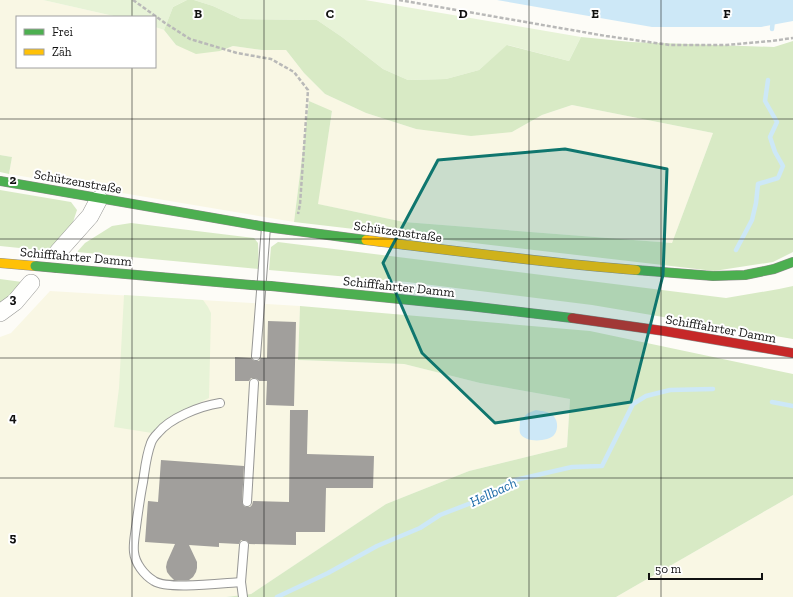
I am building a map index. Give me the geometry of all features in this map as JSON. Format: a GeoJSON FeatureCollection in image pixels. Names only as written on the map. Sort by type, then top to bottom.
{"type":"FeatureCollection","features":[{"type":"Feature","properties":{"kind":"street","name":"Schützenstraße"},"geometry":{"type":"LineString","coordinates":[[0,181],[266,226],[461,252],[587,266],[706,275],[745,275],[774,269],[793,262]]}},
{"type":"Feature","properties":{"kind":"street"},"geometry":{"type":"LineString","coordinates":[[58,260],[90,216],[100,198]]}},
{"type":"Feature","properties":{"kind":"street","name":"Schifffahrter Damm"},"geometry":{"type":"LineString","coordinates":[[0,263],[35,266],[58,260],[251,285],[446,303],[578,319],[690,335],[793,353]]}},
{"type":"Feature","properties":{"kind":"street"},"geometry":{"type":"LineString","coordinates":[[0,314],[15,302],[32,283]]}},
{"type":"Feature","properties":{"kind":"lane"},"geometry":{"type":"LineString","coordinates":[[256,356],[266,226]]}},
{"type":"Feature","properties":{"kind":"lane"},"geometry":{"type":"LineString","coordinates":[[247,502],[254,383]]}},
{"type":"Feature","properties":{"kind":"lane"},"geometry":{"type":"LineString","coordinates":[[220,403],[206,406],[178,418],[159,432],[152,442],[145,466],[134,552],[136,561],[142,571],[158,584],[175,586],[241,582]]}},
{"type":"Feature","properties":{"kind":"lane"},"geometry":{"type":"LineString","coordinates":[[243,597],[241,582],[244,546]]}},
{"type":"Feature","properties":{"kind":"path"},"geometry":{"type":"LineString","coordinates":[[132,0],[154,16]]}},
{"type":"Feature","properties":{"kind":"path"},"geometry":{"type":"LineString","coordinates":[[399,0],[606,36],[670,45],[726,45],[793,38]]}},
{"type":"Feature","properties":{"kind":"path"},"geometry":{"type":"LineString","coordinates":[[156,17],[190,39],[237,53],[271,59],[294,72],[308,90],[300,204],[294,230]]}},
{"type":"Feature","properties":{"kind":"highlighted area"},"geometry":{"type":"Polygon","coordinates":[[[565,149],[667,169],[663,275],[631,402],[495,423],[422,353],[383,263],[438,160],[565,149]]]}},
{"type":"Feature","properties":{"kind":"shaded area"},"geometry":{"type":"Polygon","coordinates":[[[0,0],[43,0],[114,16],[16,16],[16,68],[156,68],[156,27],[164,30],[176,45],[220,51],[233,46],[262,50],[286,50],[304,73],[325,94],[366,113],[416,129],[512,132],[542,115],[572,105],[713,133],[672,243],[404,222],[317,204],[332,112],[309,101],[294,222],[9,174],[12,157],[0,155],[0,0]]]}},
{"type":"Feature","properties":{"kind":"shaded area"},"geometry":{"type":"Polygon","coordinates":[[[50,291],[300,306],[298,360],[404,364],[480,383],[570,399],[567,447],[469,471],[386,504],[251,594],[226,597],[0,597],[0,337],[11,333],[50,291]]]}},
{"type":"Feature","properties":{"kind":"shaded area"},"geometry":{"type":"Polygon","coordinates":[[[793,495],[793,597],[616,597],[793,495]]]}},
{"type":"Feature","properties":{"kind":"green space"},"geometry":{"type":"Polygon","coordinates":[[[43,0],[187,0],[173,7],[164,30],[156,27],[156,16],[114,16],[43,0]]]}},
{"type":"Feature","properties":{"kind":"green space"},"geometry":{"type":"Polygon","coordinates":[[[187,0],[194,0],[213,6],[241,19],[317,20],[342,37],[383,69],[408,80],[446,79],[479,70],[507,45],[569,61],[581,37],[631,42],[774,47],[793,41],[793,252],[773,262],[714,271],[294,222],[309,101],[332,111],[318,204],[404,222],[672,243],[713,133],[572,105],[542,115],[512,132],[471,136],[416,129],[366,113],[325,94],[304,73],[286,50],[262,50],[233,46],[220,51],[196,54],[176,45],[164,30],[173,7],[187,0]]]}},
{"type":"Feature","properties":{"kind":"green space"},"geometry":{"type":"Polygon","coordinates":[[[194,0],[365,0],[581,37],[569,61],[508,45],[479,70],[446,79],[408,80],[383,69],[342,37],[317,20],[241,19],[213,6],[194,0]]]}},
{"type":"Feature","properties":{"kind":"green space"},"geometry":{"type":"Polygon","coordinates":[[[0,155],[12,157],[9,174],[0,172],[0,155]]]}},
{"type":"Feature","properties":{"kind":"green space"},"geometry":{"type":"Polygon","coordinates":[[[0,190],[71,202],[77,210],[72,225],[49,251],[0,246],[0,190]]]}},
{"type":"Feature","properties":{"kind":"green space"},"geometry":{"type":"Polygon","coordinates":[[[131,223],[254,238],[258,243],[259,269],[77,252],[85,243],[112,226],[131,223]]]}},
{"type":"Feature","properties":{"kind":"green space"},"geometry":{"type":"Polygon","coordinates":[[[278,242],[726,298],[793,286],[793,339],[592,305],[407,282],[269,270],[271,247],[278,242]]]}},
{"type":"Feature","properties":{"kind":"green space"},"geometry":{"type":"Polygon","coordinates":[[[0,279],[22,282],[9,298],[0,304],[0,279]]]}},
{"type":"Feature","properties":{"kind":"green space"},"geometry":{"type":"Polygon","coordinates":[[[124,295],[203,300],[211,313],[209,398],[169,417],[152,433],[114,427],[119,388],[124,295]]]}},
{"type":"Feature","properties":{"kind":"green space"},"geometry":{"type":"Polygon","coordinates":[[[300,306],[590,331],[793,374],[793,495],[616,597],[226,597],[251,594],[386,504],[469,471],[567,447],[570,399],[480,383],[404,364],[298,360],[300,306]]]}},
{"type":"Feature","properties":{"kind":"water"},"geometry":{"type":"Polygon","coordinates":[[[497,0],[793,0],[793,21],[761,27],[652,27],[497,0]]]}},
{"type":"Feature","properties":{"kind":"water"},"geometry":{"type":"Polygon","coordinates":[[[536,410],[549,413],[555,418],[557,424],[556,433],[547,439],[526,439],[520,433],[520,421],[528,413],[536,410]]]}},
{"type":"Feature","properties":{"kind":"building"},"geometry":{"type":"Polygon","coordinates":[[[268,321],[296,322],[294,406],[266,405],[267,381],[259,381],[251,378],[249,381],[235,381],[235,357],[251,358],[256,361],[259,361],[261,358],[267,358],[268,321]]]}},
{"type":"Feature","properties":{"kind":"building"},"geometry":{"type":"Polygon","coordinates":[[[290,410],[308,410],[307,454],[374,456],[373,488],[326,488],[325,532],[296,532],[296,545],[249,544],[247,541],[241,540],[239,544],[219,543],[219,547],[189,545],[197,562],[196,572],[189,580],[174,580],[167,572],[166,567],[175,544],[145,542],[148,501],[158,502],[161,460],[244,466],[242,502],[244,506],[250,507],[253,501],[289,502],[290,410]]]}},
{"type":"Feature","properties":{"kind":"waterway","name":"Hellbach"},"geometry":{"type":"LineString","coordinates":[[772,29],[773,19]]}},
{"type":"Feature","properties":{"kind":"waterway","name":"Hellbach"},"geometry":{"type":"LineString","coordinates":[[736,250],[752,220],[758,184],[778,178],[783,166],[775,152],[770,137],[777,122],[765,101],[768,80]]}},
{"type":"Feature","properties":{"kind":"waterway","name":"Hellbach"},"geometry":{"type":"LineString","coordinates":[[277,597],[328,573],[377,546],[420,528],[440,515],[484,498],[511,481],[572,467],[602,466],[633,404],[646,396],[670,390],[713,389]]}},
{"type":"Feature","properties":{"kind":"waterway"},"geometry":{"type":"LineString","coordinates":[[772,402],[793,406]]}},
{"type":"Feature","properties":{"kind":"traffic: fast"},"geometry":{"type":"LineString","coordinates":[[0,181],[266,227],[366,240]]}},
{"type":"Feature","properties":{"kind":"traffic: fast"},"geometry":{"type":"LineString","coordinates":[[636,270],[713,276],[745,275],[774,269],[793,262]]}},
{"type":"Feature","properties":{"kind":"traffic: fast"},"geometry":{"type":"LineString","coordinates":[[35,266],[57,268]]}},
{"type":"Feature","properties":{"kind":"traffic: fast"},"geometry":{"type":"LineString","coordinates":[[57,268],[251,285]]}},
{"type":"Feature","properties":{"kind":"traffic: fast"},"geometry":{"type":"LineString","coordinates":[[251,285],[271,286]]}},
{"type":"Feature","properties":{"kind":"traffic: fast"},"geometry":{"type":"LineString","coordinates":[[271,286],[572,318]]}},
{"type":"Feature","properties":{"kind":"traffic: slow"},"geometry":{"type":"LineString","coordinates":[[366,240],[535,260],[636,270]]}},
{"type":"Feature","properties":{"kind":"traffic: slow"},"geometry":{"type":"LineString","coordinates":[[0,263],[35,266]]}},
{"type":"Feature","properties":{"kind":"traffic: jam"},"geometry":{"type":"LineString","coordinates":[[572,318],[664,331],[793,353]]}}]}
